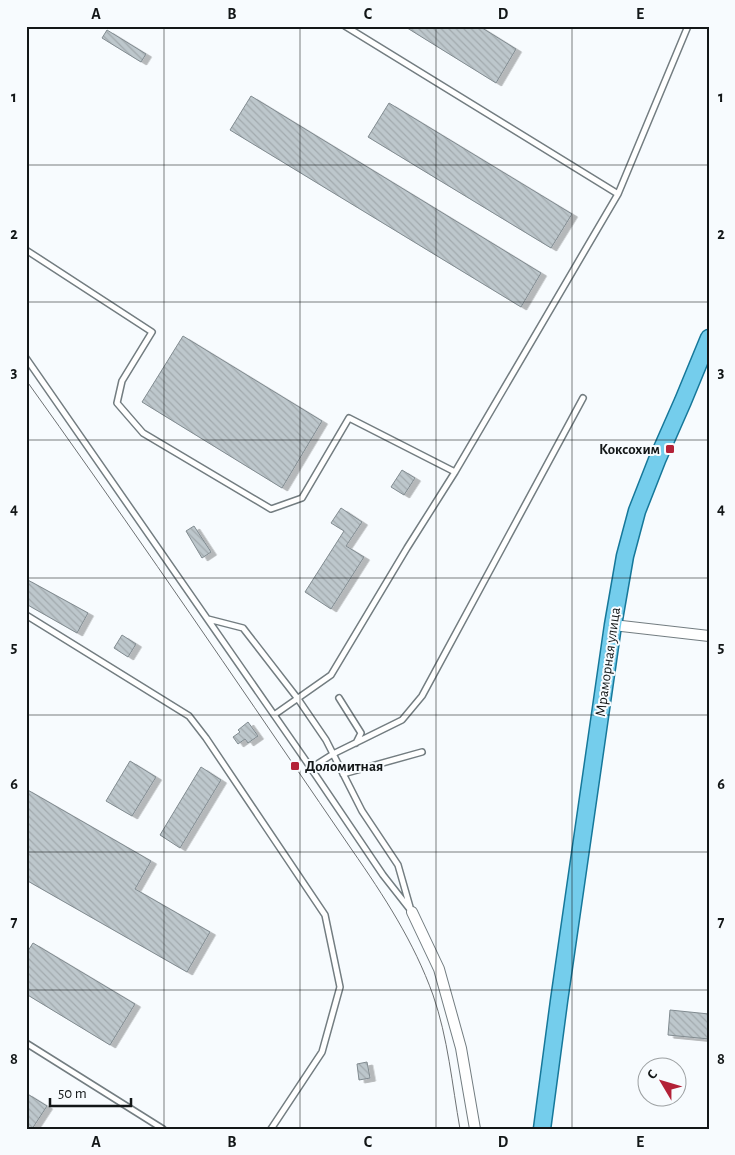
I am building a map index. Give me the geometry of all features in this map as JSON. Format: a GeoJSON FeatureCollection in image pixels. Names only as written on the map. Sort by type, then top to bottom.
{"type":"FeatureCollection","features":[{"type":"Feature","properties":{"kind":"main road","name":"Мраморная улица"},"geometry":{"type":"LineString","coordinates":[[542,1127],[613,625],[625,556],[637,511],[709,338]]}},
{"type":"Feature","properties":{"kind":"street"},"geometry":{"type":"LineString","coordinates":[[613,625],[709,636]]}},
{"type":"Feature","properties":{"kind":"street"},"geometry":{"type":"LineString","coordinates":[[412,912],[439,969],[461,1048],[475,1129]]}},
{"type":"Feature","properties":{"kind":"lane"},"geometry":{"type":"LineString","coordinates":[[345,26],[618,194]]}},
{"type":"Feature","properties":{"kind":"lane"},"geometry":{"type":"LineString","coordinates":[[274,715],[331,675],[455,472],[618,194],[688,26]]}},
{"type":"Feature","properties":{"kind":"lane"},"geometry":{"type":"LineString","coordinates":[[26,250],[152,332],[122,382],[118,404],[143,433],[271,509],[302,498],[349,418],[455,472]]}},
{"type":"Feature","properties":{"kind":"lane"},"geometry":{"type":"LineString","coordinates":[[26,358],[311,768],[383,875],[412,912]]}},
{"type":"Feature","properties":{"kind":"lane"},"geometry":{"type":"LineString","coordinates":[[311,768],[333,754],[402,720],[422,696],[583,398]]}},
{"type":"Feature","properties":{"kind":"lane"},"geometry":{"type":"LineString","coordinates":[[26,615],[190,716],[325,915],[340,987],[322,1052],[271,1129]]}},
{"type":"Feature","properties":{"kind":"lane"},"geometry":{"type":"LineString","coordinates":[[208,619],[243,628],[298,698],[326,740],[362,811],[398,865],[412,912]]}},
{"type":"Feature","properties":{"kind":"lane"},"geometry":{"type":"LineString","coordinates":[[339,698],[361,733],[356,743]]}},
{"type":"Feature","properties":{"kind":"lane"},"geometry":{"type":"LineString","coordinates":[[343,774],[422,752]]}},
{"type":"Feature","properties":{"kind":"lane"},"geometry":{"type":"LineString","coordinates":[[26,1043],[163,1129]]}},
{"type":"Feature","properties":{"kind":"building"},"geometry":{"type":"Polygon","coordinates":[[[404,26],[479,26],[516,49],[496,83],[404,26]]]}},
{"type":"Feature","properties":{"kind":"building"},"geometry":{"type":"Polygon","coordinates":[[[107,30],[146,54],[141,62],[102,38],[107,30]]]}},
{"type":"Feature","properties":{"kind":"building"},"geometry":{"type":"Polygon","coordinates":[[[251,96],[541,273],[521,307],[230,130],[251,96]]]}},
{"type":"Feature","properties":{"kind":"building"},"geometry":{"type":"Polygon","coordinates":[[[389,103],[572,214],[551,248],[368,137],[389,103]]]}},
{"type":"Feature","properties":{"kind":"building"},"geometry":{"type":"Polygon","coordinates":[[[183,336],[322,421],[282,488],[142,402],[183,336]]]}},
{"type":"Feature","properties":{"kind":"building"},"geometry":{"type":"Polygon","coordinates":[[[402,470],[415,478],[404,495],[391,487],[402,470]]]}},
{"type":"Feature","properties":{"kind":"building"},"geometry":{"type":"Polygon","coordinates":[[[341,508],[362,522],[346,546],[364,557],[331,609],[305,592],[344,531],[331,523],[341,508]]]}},
{"type":"Feature","properties":{"kind":"building"},"geometry":{"type":"Polygon","coordinates":[[[194,526],[211,552],[202,558],[186,531],[194,526]]]}},
{"type":"Feature","properties":{"kind":"building"},"geometry":{"type":"Polygon","coordinates":[[[26,579],[88,613],[77,633],[26,604],[26,579]]]}},
{"type":"Feature","properties":{"kind":"building"},"geometry":{"type":"Polygon","coordinates":[[[122,635],[136,644],[128,657],[114,648],[122,635]]]}},
{"type":"Feature","properties":{"kind":"building"},"geometry":{"type":"Polygon","coordinates":[[[248,722],[258,736],[248,743],[245,739],[238,744],[233,737],[248,722]]]}},
{"type":"Feature","properties":{"kind":"building"},"geometry":{"type":"Polygon","coordinates":[[[130,761],[156,777],[132,816],[106,801],[130,761]]]}},
{"type":"Feature","properties":{"kind":"building"},"geometry":{"type":"Polygon","coordinates":[[[201,767],[221,780],[180,848],[160,835],[201,767]]]}},
{"type":"Feature","properties":{"kind":"building"},"geometry":{"type":"Polygon","coordinates":[[[26,789],[151,861],[135,889],[210,932],[187,972],[26,880],[26,789]]]}},
{"type":"Feature","properties":{"kind":"building"},"geometry":{"type":"Polygon","coordinates":[[[33,943],[135,1004],[110,1045],[26,994],[26,954],[33,943]]]}},
{"type":"Feature","properties":{"kind":"building"},"geometry":{"type":"Polygon","coordinates":[[[670,1010],[709,1014],[709,1039],[668,1035],[670,1010]]]}},
{"type":"Feature","properties":{"kind":"building"},"geometry":{"type":"Polygon","coordinates":[[[367,1062],[370,1078],[359,1080],[357,1064],[367,1062]]]}},
{"type":"Feature","properties":{"kind":"building"},"geometry":{"type":"Polygon","coordinates":[[[26,1093],[47,1106],[32,1129],[26,1129],[26,1093]]]}},
{"type":"Feature","properties":{"kind":"tram line"},"geometry":{"type":"LineString","coordinates":[[26,380],[125,520],[387,902],[417,956],[433,995],[446,1044],[460,1129]]}},
{"type":"Feature","properties":{"kind":"place","name":"Коксохим"},"geometry":{"type":"Point","coordinates":[670,449]}},
{"type":"Feature","properties":{"kind":"place","name":"Доломитная"},"geometry":{"type":"Point","coordinates":[295,766]}}]}
